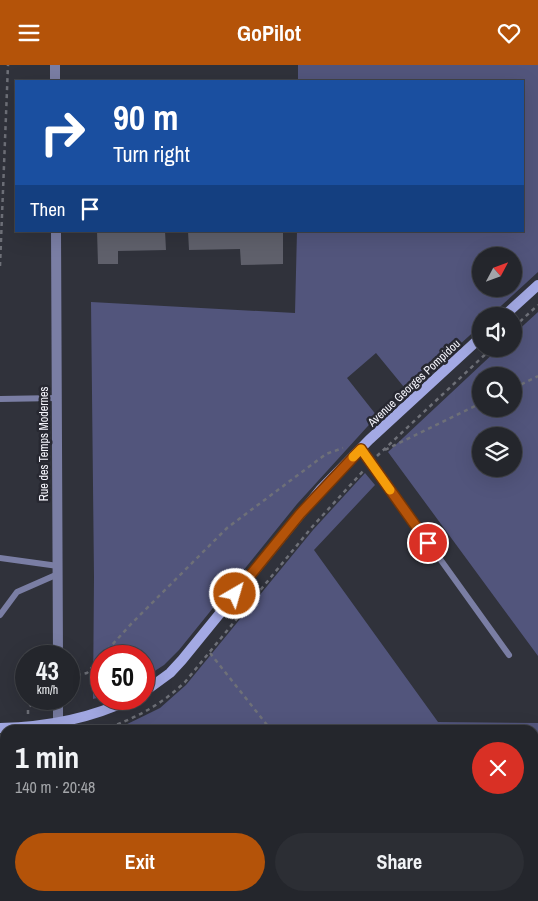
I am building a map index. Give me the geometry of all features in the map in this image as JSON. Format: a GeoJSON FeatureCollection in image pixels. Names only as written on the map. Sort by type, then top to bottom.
{"type":"FeatureCollection","features":[{"type":"Feature","properties":{"kind":"main road"},"geometry":{"type":"LineString","coordinates":[[514,307],[538,285]]}},
{"type":"Feature","properties":{"kind":"main road","name":"Avenue Georges Pompidou"},"geometry":{"type":"LineString","coordinates":[[155,684],[170,673],[182,660],[289,526],[361,449],[472,345]]}},
{"type":"Feature","properties":{"kind":"main road"},"geometry":{"type":"LineString","coordinates":[[61,725],[105,710]]}},
{"type":"Feature","properties":{"kind":"street"},"geometry":{"type":"LineString","coordinates":[[56,65],[56,80]]}},
{"type":"Feature","properties":{"kind":"street","name":"Rue des Temps Modernes"},"geometry":{"type":"LineString","coordinates":[[56,232],[58,645]]}},
{"type":"Feature","properties":{"kind":"street"},"geometry":{"type":"LineString","coordinates":[[58,710],[58,725]]}},
{"type":"Feature","properties":{"kind":"lane"},"geometry":{"type":"LineString","coordinates":[[0,399],[57,399]]}},
{"type":"Feature","properties":{"kind":"lane"},"geometry":{"type":"LineString","coordinates":[[361,449],[509,655]]}},
{"type":"Feature","properties":{"kind":"lane"},"geometry":{"type":"LineString","coordinates":[[0,559],[58,570]]}},
{"type":"Feature","properties":{"kind":"lane"},"geometry":{"type":"LineString","coordinates":[[0,615],[17,592],[58,570]]}},
{"type":"Feature","properties":{"kind":"path"},"geometry":{"type":"LineString","coordinates":[[0,266],[8,65]]}},
{"type":"Feature","properties":{"kind":"path"},"geometry":{"type":"LineString","coordinates":[[522,320],[538,305]]}},
{"type":"Feature","properties":{"kind":"path"},"geometry":{"type":"LineString","coordinates":[[115,725],[142,715],[169,698],[210,653],[312,527],[381,451],[482,357]]}},
{"type":"Feature","properties":{"kind":"path"},"geometry":{"type":"LineString","coordinates":[[522,384],[538,376]]}},
{"type":"Feature","properties":{"kind":"path"},"geometry":{"type":"LineString","coordinates":[[381,451],[472,407]]}},
{"type":"Feature","properties":{"kind":"path"},"geometry":{"type":"LineString","coordinates":[[113,645],[132,623],[227,528],[326,454],[370,440]]}},
{"type":"Feature","properties":{"kind":"path"},"geometry":{"type":"LineString","coordinates":[[210,653],[267,725]]}},
{"type":"Feature","properties":{"kind":"shaded area"},"geometry":{"type":"Polygon","coordinates":[[[298,65],[538,65],[538,272],[522,287],[522,247],[472,247],[472,297],[511,297],[500,307],[472,307],[472,333],[408,392],[376,353],[347,378],[377,416],[297,504],[179,650],[155,671],[155,645],[93,645],[91,302],[295,313],[297,232],[524,232],[524,80],[298,80],[298,65]]]}},
{"type":"Feature","properties":{"kind":"shaded area"},"geometry":{"type":"Polygon","coordinates":[[[538,312],[538,656],[388,452],[472,373],[472,417],[522,417],[522,367],[479,367],[489,357],[522,357],[522,327],[538,312]]]}},
{"type":"Feature","properties":{"kind":"shaded area"},"geometry":{"type":"Polygon","coordinates":[[[365,473],[375,485],[314,550],[438,722],[538,723],[538,725],[125,725],[160,708],[186,685],[313,530],[365,473]]]}},
{"type":"Feature","properties":{"kind":"building"},"geometry":{"type":"Polygon","coordinates":[[[97,232],[165,232],[166,250],[118,251],[118,264],[98,264],[97,232]]]}},
{"type":"Feature","properties":{"kind":"building"},"geometry":{"type":"Polygon","coordinates":[[[188,232],[283,232],[283,264],[241,265],[240,249],[189,250],[188,232]]]}},
{"type":"Feature","properties":{"kind":"slow traffic"},"geometry":{"type":"LineString","coordinates":[[353,457],[361,449],[390,490]]}},
{"type":"Feature","properties":{"kind":"route"},"geometry":{"type":"LineString","coordinates":[[235,594],[289,526],[361,449],[428,543]]}}]}
